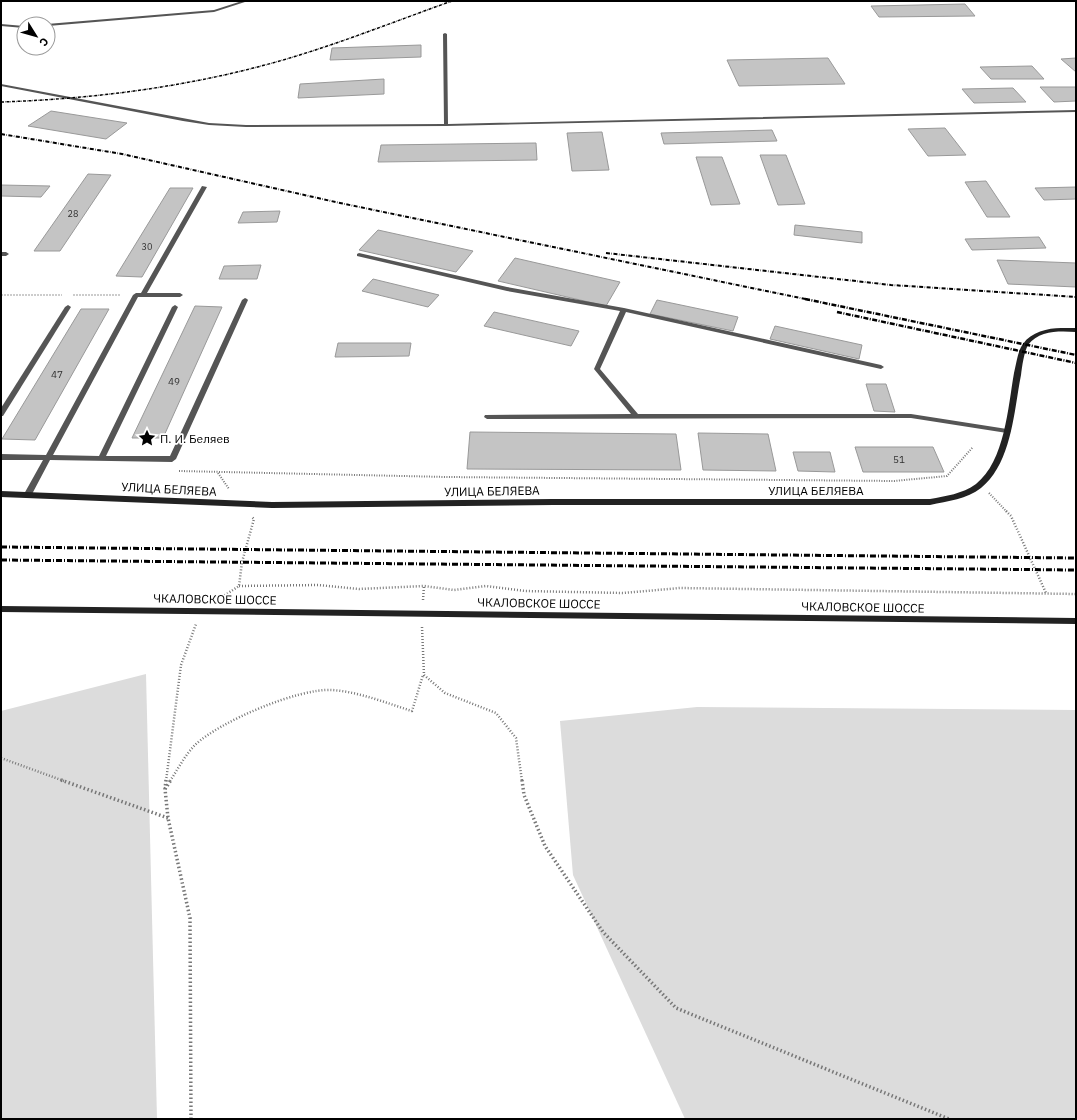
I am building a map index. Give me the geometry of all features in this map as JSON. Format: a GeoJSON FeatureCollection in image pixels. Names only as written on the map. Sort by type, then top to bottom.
{"type":"FeatureCollection","features":[{"type":"Feature","properties":{"kind":"street","name":"УЛИЦА БЕЛЯЕВА"},"geometry":{"type":"LineString","coordinates":[[1,494],[240,504],[930,502],[961,496],[980,484],[991,472],[998,458],[1007,431],[1022,352],[1025,345],[1035,335],[1044,331],[1076,330]]}},
{"type":"Feature","properties":{"kind":"street","name":"ЧКАЛОВСКОЕ ШОССЕ"},"geometry":{"type":"LineString","coordinates":[[1,609],[1076,621]]}},
{"type":"Feature","properties":{"kind":"lane"},"geometry":{"type":"LineString","coordinates":[[56,25],[214,11],[246,1]]}},
{"type":"Feature","properties":{"kind":"lane"},"geometry":{"type":"LineString","coordinates":[[1,25],[16,26]]}},
{"type":"Feature","properties":{"kind":"lane"},"geometry":{"type":"LineString","coordinates":[[444,34],[446,125]]}},
{"type":"Feature","properties":{"kind":"lane"},"geometry":{"type":"LineString","coordinates":[[1,85],[183,120],[226,126],[446,125],[1076,111]]}},
{"type":"Feature","properties":{"kind":"lane"},"geometry":{"type":"LineString","coordinates":[[28,494],[140,295],[204,187]]}},
{"type":"Feature","properties":{"kind":"lane"},"geometry":{"type":"LineString","coordinates":[[359,255],[507,289],[624,310],[881,367]]}},
{"type":"Feature","properties":{"kind":"lane"},"geometry":{"type":"LineString","coordinates":[[140,295],[180,295]]}},
{"type":"Feature","properties":{"kind":"lane"},"geometry":{"type":"LineString","coordinates":[[1,457],[172,459],[245,300]]}},
{"type":"Feature","properties":{"kind":"lane"},"geometry":{"type":"LineString","coordinates":[[1,414],[68,307]]}},
{"type":"Feature","properties":{"kind":"lane"},"geometry":{"type":"LineString","coordinates":[[101,458],[174,307]]}},
{"type":"Feature","properties":{"kind":"lane"},"geometry":{"type":"LineString","coordinates":[[624,310],[597,369],[636,416]]}},
{"type":"Feature","properties":{"kind":"lane"},"geometry":{"type":"LineString","coordinates":[[487,417],[911,416],[1007,431]]}},
{"type":"Feature","properties":{"kind":"path"},"geometry":{"type":"LineString","coordinates":[[172,470],[217,473],[894,480],[947,476],[973,447]]}},
{"type":"Feature","properties":{"kind":"path"},"geometry":{"type":"LineString","coordinates":[[217,473],[240,504],[254,519],[242,562],[239,586]]}},
{"type":"Feature","properties":{"kind":"path"},"geometry":{"type":"LineString","coordinates":[[980,484],[1011,516],[1046,593]]}},
{"type":"Feature","properties":{"kind":"path"},"geometry":{"type":"LineString","coordinates":[[191,1119],[190,918],[168,818],[165,789],[181,665],[201,611],[239,586],[318,585],[359,589],[424,586],[454,590],[486,586],[525,591],[623,593],[680,588],[1076,594]]}},
{"type":"Feature","properties":{"kind":"path"},"geometry":{"type":"LineString","coordinates":[[165,789],[195,745],[222,728],[278,701],[321,690],[355,694],[412,711],[424,675],[421,614],[424,586]]}},
{"type":"Feature","properties":{"kind":"path"},"geometry":{"type":"LineString","coordinates":[[424,675],[445,693],[496,714],[516,738],[524,795],[545,846],[603,932],[676,1008],[949,1119]]}},
{"type":"Feature","properties":{"kind":"path"},"geometry":{"type":"LineString","coordinates":[[1,758],[168,818]]}},
{"type":"Feature","properties":{"kind":"shaded area"},"geometry":{"type":"Polygon","coordinates":[[[146,674],[157,1119],[1,1119],[1,711],[146,674]]]}},
{"type":"Feature","properties":{"kind":"shaded area"},"geometry":{"type":"Polygon","coordinates":[[[697,707],[1076,710],[1076,1119],[685,1119],[573,875],[560,721],[697,707]]]}},
{"type":"Feature","properties":{"kind":"building"},"geometry":{"type":"Polygon","coordinates":[[[965,4],[975,16],[879,17],[871,6],[965,4]]]}},
{"type":"Feature","properties":{"kind":"building"},"geometry":{"type":"Polygon","coordinates":[[[421,45],[421,57],[330,60],[332,48],[421,45]]]}},
{"type":"Feature","properties":{"kind":"building"},"geometry":{"type":"Polygon","coordinates":[[[828,58],[845,84],[739,86],[727,60],[828,58]]]}},
{"type":"Feature","properties":{"kind":"building"},"geometry":{"type":"Polygon","coordinates":[[[1076,58],[1076,72],[1061,59],[1076,58]]]}},
{"type":"Feature","properties":{"kind":"building"},"geometry":{"type":"Polygon","coordinates":[[[1032,66],[1044,79],[991,79],[980,67],[1032,66]]]}},
{"type":"Feature","properties":{"kind":"building"},"geometry":{"type":"Polygon","coordinates":[[[384,79],[384,94],[298,98],[300,84],[384,79]]]}},
{"type":"Feature","properties":{"kind":"building"},"geometry":{"type":"Polygon","coordinates":[[[1040,87],[1076,87],[1076,101],[1054,102],[1040,87]]]}},
{"type":"Feature","properties":{"kind":"building"},"geometry":{"type":"Polygon","coordinates":[[[1013,88],[1026,102],[974,103],[962,89],[1013,88]]]}},
{"type":"Feature","properties":{"kind":"building"},"geometry":{"type":"Polygon","coordinates":[[[51,111],[127,123],[106,139],[28,126],[51,111]]]}},
{"type":"Feature","properties":{"kind":"building"},"geometry":{"type":"Polygon","coordinates":[[[945,128],[966,155],[928,156],[908,129],[945,128]]]}},
{"type":"Feature","properties":{"kind":"building"},"geometry":{"type":"Polygon","coordinates":[[[772,130],[777,141],[664,144],[661,133],[772,130]]]}},
{"type":"Feature","properties":{"kind":"building"},"geometry":{"type":"Polygon","coordinates":[[[602,132],[609,170],[572,171],[567,133],[602,132]]]}},
{"type":"Feature","properties":{"kind":"building"},"geometry":{"type":"Polygon","coordinates":[[[536,143],[537,160],[378,162],[381,145],[536,143]]]}},
{"type":"Feature","properties":{"kind":"building"},"geometry":{"type":"Polygon","coordinates":[[[760,155],[786,155],[805,204],[778,205],[760,155]]]}},
{"type":"Feature","properties":{"kind":"building"},"geometry":{"type":"Polygon","coordinates":[[[696,157],[722,157],[740,204],[711,205],[696,157]]]}},
{"type":"Feature","properties":{"kind":"building"},"geometry":{"type":"Polygon","coordinates":[[[88,174],[111,175],[60,251],[34,251],[88,174]]]}},
{"type":"Feature","properties":{"kind":"building"},"geometry":{"type":"Polygon","coordinates":[[[986,181],[1010,217],[987,217],[965,182],[986,181]]]}},
{"type":"Feature","properties":{"kind":"building"},"geometry":{"type":"Polygon","coordinates":[[[1,185],[50,186],[41,197],[1,196],[1,185]]]}},
{"type":"Feature","properties":{"kind":"building"},"geometry":{"type":"Polygon","coordinates":[[[1076,187],[1076,199],[1044,200],[1035,188],[1076,187]]]}},
{"type":"Feature","properties":{"kind":"building"},"geometry":{"type":"Polygon","coordinates":[[[170,188],[193,188],[142,277],[116,276],[170,188]]]}},
{"type":"Feature","properties":{"kind":"building"},"geometry":{"type":"Polygon","coordinates":[[[280,211],[277,222],[238,223],[243,212],[280,211]]]}},
{"type":"Feature","properties":{"kind":"building"},"geometry":{"type":"Polygon","coordinates":[[[795,225],[862,232],[862,243],[794,235],[795,225]]]}},
{"type":"Feature","properties":{"kind":"building"},"geometry":{"type":"Polygon","coordinates":[[[378,230],[473,251],[456,272],[359,250],[378,230]]]}},
{"type":"Feature","properties":{"kind":"building"},"geometry":{"type":"Polygon","coordinates":[[[1039,237],[1046,248],[972,250],[965,239],[1039,237]]]}},
{"type":"Feature","properties":{"kind":"building"},"geometry":{"type":"Polygon","coordinates":[[[515,258],[620,282],[606,306],[498,281],[515,258]]]}},
{"type":"Feature","properties":{"kind":"building"},"geometry":{"type":"Polygon","coordinates":[[[997,260],[1076,263],[1076,287],[1008,284],[997,260]]]}},
{"type":"Feature","properties":{"kind":"building"},"geometry":{"type":"Polygon","coordinates":[[[261,265],[257,279],[219,279],[224,266],[261,265]]]}},
{"type":"Feature","properties":{"kind":"building"},"geometry":{"type":"Polygon","coordinates":[[[373,279],[439,295],[428,307],[362,291],[373,279]]]}},
{"type":"Feature","properties":{"kind":"building"},"geometry":{"type":"Polygon","coordinates":[[[657,300],[738,317],[733,331],[650,314],[657,300]]]}},
{"type":"Feature","properties":{"kind":"building"},"geometry":{"type":"Polygon","coordinates":[[[195,306],[222,307],[163,438],[132,438],[195,306]]]}},
{"type":"Feature","properties":{"kind":"building"},"geometry":{"type":"Polygon","coordinates":[[[81,309],[109,309],[35,440],[2,439],[81,309]]]}},
{"type":"Feature","properties":{"kind":"building"},"geometry":{"type":"Polygon","coordinates":[[[494,312],[579,331],[571,346],[484,326],[494,312]]]}},
{"type":"Feature","properties":{"kind":"building"},"geometry":{"type":"Polygon","coordinates":[[[775,326],[862,345],[859,359],[770,339],[775,326]]]}},
{"type":"Feature","properties":{"kind":"building"},"geometry":{"type":"Polygon","coordinates":[[[338,343],[411,343],[409,356],[335,357],[338,343]]]}},
{"type":"Feature","properties":{"kind":"building"},"geometry":{"type":"Polygon","coordinates":[[[866,384],[886,384],[895,412],[874,411],[866,384]]]}},
{"type":"Feature","properties":{"kind":"building"},"geometry":{"type":"Polygon","coordinates":[[[470,432],[676,434],[681,470],[467,469],[470,432]]]}},
{"type":"Feature","properties":{"kind":"building"},"geometry":{"type":"Polygon","coordinates":[[[698,433],[768,434],[776,471],[703,470],[698,433]]]}},
{"type":"Feature","properties":{"kind":"building"},"geometry":{"type":"Polygon","coordinates":[[[855,447],[933,447],[944,472],[863,472],[855,447]]]}},
{"type":"Feature","properties":{"kind":"building"},"geometry":{"type":"Polygon","coordinates":[[[793,452],[830,452],[835,472],[798,471],[793,452]]]}},
{"type":"Feature","properties":{"kind":"railway"},"geometry":{"type":"LineString","coordinates":[[1,102],[68,98],[134,91],[233,73],[312,51],[452,1]]}},
{"type":"Feature","properties":{"kind":"railway"},"geometry":{"type":"LineString","coordinates":[[1,134],[122,154],[340,203],[810,300]]}},
{"type":"Feature","properties":{"kind":"railway"},"geometry":{"type":"LineString","coordinates":[[606,253],[891,285],[1076,297]]}},
{"type":"Feature","properties":{"kind":"railway"},"geometry":{"type":"LineString","coordinates":[[805,299],[1076,355]]}},
{"type":"Feature","properties":{"kind":"railway"},"geometry":{"type":"LineString","coordinates":[[837,312],[1076,363]]}},
{"type":"Feature","properties":{"kind":"railway"},"geometry":{"type":"LineString","coordinates":[[1,547],[1076,558]]}},
{"type":"Feature","properties":{"kind":"railway"},"geometry":{"type":"LineString","coordinates":[[1,560],[1076,570]]}},
{"type":"Feature","properties":{"kind":"place","name":"П. И. Беляев"},"geometry":{"type":"Point","coordinates":[147,438]}}]}
